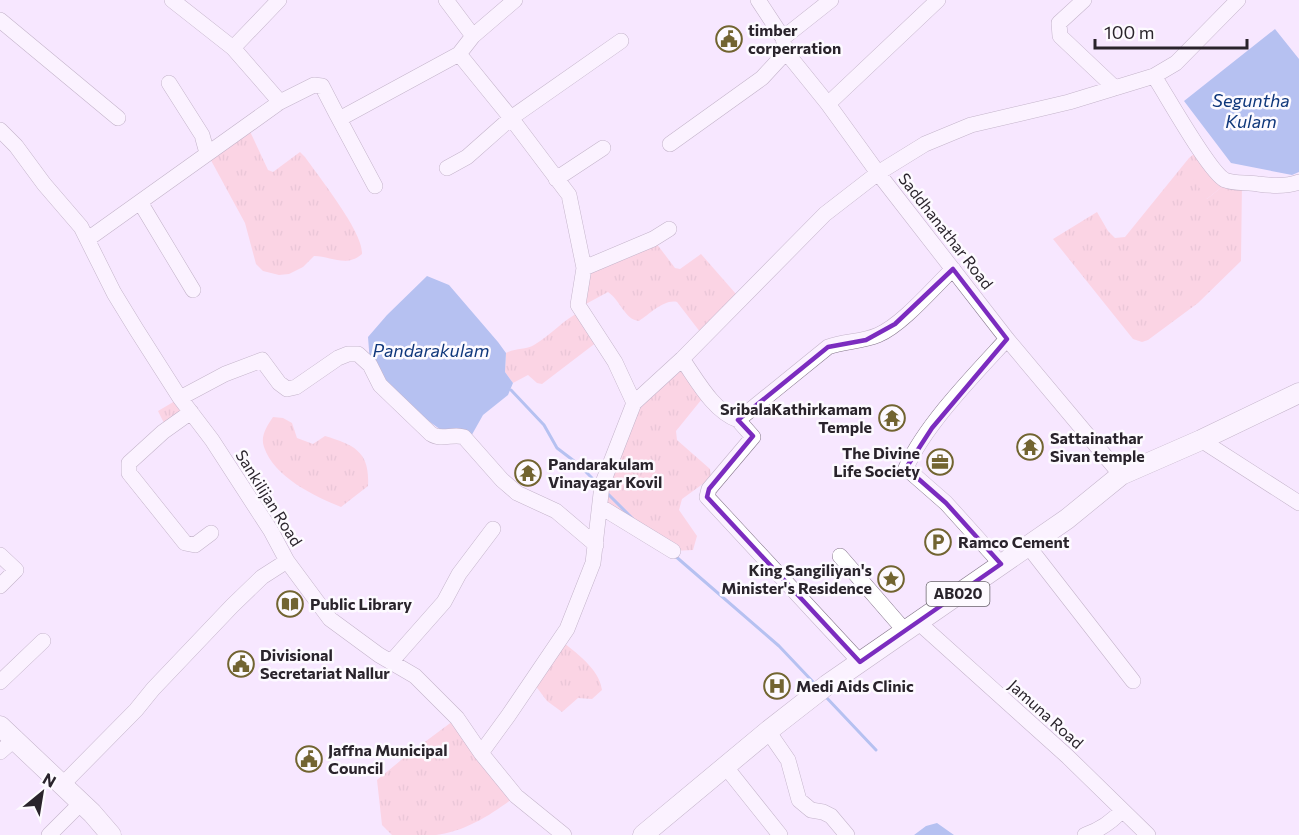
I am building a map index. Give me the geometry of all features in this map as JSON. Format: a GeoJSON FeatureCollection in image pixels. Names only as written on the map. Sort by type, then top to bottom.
{"type":"FeatureCollection","features":[{"type":"Feature","properties":{"kind":"main road","name":"AB020"},"geometry":{"type":"LineString","coordinates":[[643,835],[827,685],[1067,519],[1121,475],[1202,440],[1299,393]]}},
{"type":"Feature","properties":{"kind":"main road"},"geometry":{"type":"LineString","coordinates":[[0,726],[16,738],[111,835]]}},
{"type":"Feature","properties":{"kind":"street"},"geometry":{"type":"LineString","coordinates":[[172,0],[233,48],[280,102]]}},
{"type":"Feature","properties":{"kind":"street"},"geometry":{"type":"LineString","coordinates":[[233,48],[279,0]]}},
{"type":"Feature","properties":{"kind":"street"},"geometry":{"type":"LineString","coordinates":[[446,0],[473,36]]}},
{"type":"Feature","properties":{"kind":"street"},"geometry":{"type":"LineString","coordinates":[[336,115],[343,117],[459,54],[473,36],[515,0]]}},
{"type":"Feature","properties":{"kind":"street","name":"Saddhanathar Road"},"geometry":{"type":"LineString","coordinates":[[758,0],[784,45],[878,173],[1007,339],[1121,475]]}},
{"type":"Feature","properties":{"kind":"street"},"geometry":{"type":"LineString","coordinates":[[670,144],[762,78],[784,45],[831,0]]}},
{"type":"Feature","properties":{"kind":"street"},"geometry":{"type":"LineString","coordinates":[[828,104],[938,0]]}},
{"type":"Feature","properties":{"kind":"street"},"geometry":{"type":"LineString","coordinates":[[1084,0],[1059,23],[1060,36],[1115,88]]}},
{"type":"Feature","properties":{"kind":"street"},"geometry":{"type":"LineString","coordinates":[[481,753],[567,628],[593,563],[602,485],[634,403],[682,359],[825,214],[878,173],[925,144],[971,125],[1069,102],[1154,76],[1176,63],[1238,0]]}},
{"type":"Feature","properties":{"kind":"street"},"geometry":{"type":"LineString","coordinates":[[0,20],[118,118]]}},
{"type":"Feature","properties":{"kind":"street"},"geometry":{"type":"LineString","coordinates":[[447,168],[467,157],[511,118],[621,40]]}},
{"type":"Feature","properties":{"kind":"street"},"geometry":{"type":"LineString","coordinates":[[459,54],[511,118],[568,195],[584,268],[579,305],[615,362],[634,403]]}},
{"type":"Feature","properties":{"kind":"street"},"geometry":{"type":"LineString","coordinates":[[1154,76],[1217,174],[1229,181],[1264,185],[1288,186],[1299,182]]}},
{"type":"Feature","properties":{"kind":"street"},"geometry":{"type":"LineString","coordinates":[[169,83],[202,135],[207,153]]}},
{"type":"Feature","properties":{"kind":"street"},"geometry":{"type":"LineString","coordinates":[[88,238],[280,102],[314,85],[321,86],[375,186]]}},
{"type":"Feature","properties":{"kind":"street","name":"Sankilijan Road"},"geometry":{"type":"LineString","coordinates":[[0,130],[16,146],[44,184],[81,227],[114,292],[180,398],[212,440],[271,531],[287,561],[330,619],[415,676],[457,718],[481,753],[516,796],[564,835]]}},
{"type":"Feature","properties":{"kind":"street"},"geometry":{"type":"LineString","coordinates":[[556,180],[603,148]]}},
{"type":"Feature","properties":{"kind":"street"},"geometry":{"type":"LineString","coordinates":[[140,202],[193,290]]}},
{"type":"Feature","properties":{"kind":"street"},"geometry":{"type":"LineString","coordinates":[[584,268],[653,239],[669,229]]}},
{"type":"Feature","properties":{"kind":"street"},"geometry":{"type":"LineString","coordinates":[[738,420],[828,347],[842,342],[866,340],[895,324],[953,269]]}},
{"type":"Feature","properties":{"kind":"street"},"geometry":{"type":"LineString","coordinates":[[1001,564],[946,503],[906,468],[913,453],[932,428],[1007,339]]}},
{"type":"Feature","properties":{"kind":"street"},"geometry":{"type":"LineString","coordinates":[[180,398],[225,374],[262,360],[279,383],[287,389],[296,387],[338,358],[348,354],[358,354],[370,365],[380,385],[431,434],[440,437],[458,435],[464,437],[502,480],[517,493],[555,511],[596,545]]}},
{"type":"Feature","properties":{"kind":"street"},"geometry":{"type":"LineString","coordinates":[[682,359],[706,394],[726,416],[738,420],[753,437],[709,489],[707,497],[860,662]]}},
{"type":"Feature","properties":{"kind":"street"},"geometry":{"type":"LineString","coordinates":[[191,412],[163,432],[129,463],[129,473],[185,543],[195,544],[211,533]]}},
{"type":"Feature","properties":{"kind":"street"},"geometry":{"type":"LineString","coordinates":[[1202,440],[1299,504]]}},
{"type":"Feature","properties":{"kind":"street"},"geometry":{"type":"LineString","coordinates":[[601,507],[673,551]]}},
{"type":"Feature","properties":{"kind":"street"},"geometry":{"type":"LineString","coordinates":[[391,662],[444,602],[459,574],[493,529]]}},
{"type":"Feature","properties":{"kind":"street"},"geometry":{"type":"LineString","coordinates":[[1028,546],[1133,681]]}},
{"type":"Feature","properties":{"kind":"street"},"geometry":{"type":"LineString","coordinates":[[0,555],[16,570],[0,586]]}},
{"type":"Feature","properties":{"kind":"street","name":"Jamuna Road"},"geometry":{"type":"LineString","coordinates":[[840,556],[911,626],[1067,756],[1148,835]]}},
{"type":"Feature","properties":{"kind":"street"},"geometry":{"type":"LineString","coordinates":[[62,785],[136,710],[232,606],[262,577],[287,561]]}},
{"type":"Feature","properties":{"kind":"street"},"geometry":{"type":"LineString","coordinates":[[0,682],[43,641]]}},
{"type":"Feature","properties":{"kind":"street"},"geometry":{"type":"LineString","coordinates":[[768,731],[788,760],[799,800],[811,810],[831,816],[846,835]]}},
{"type":"Feature","properties":{"kind":"street"},"geometry":{"type":"LineString","coordinates":[[0,752],[16,738]]}},
{"type":"Feature","properties":{"kind":"street"},"geometry":{"type":"LineString","coordinates":[[725,766],[780,835]]}},
{"type":"Feature","properties":{"kind":"street"},"geometry":{"type":"LineString","coordinates":[[48,835],[81,803]]}},
{"type":"Feature","properties":{"kind":"street"},"geometry":{"type":"LineString","coordinates":[[1085,835],[1097,831],[1117,817],[1122,810]]}},
{"type":"Feature","properties":{"kind":"highlighted area"},"geometry":{"type":"Polygon","coordinates":[[[953,269],[1007,339],[932,428],[906,468],[946,503],[1001,564],[860,662],[707,497],[709,489],[753,436],[738,420],[828,347],[866,340],[895,324],[953,269]]]}},
{"type":"Feature","properties":{"kind":"green space"},"geometry":{"type":"Polygon","coordinates":[[[247,125],[268,170],[273,172],[300,152],[305,157],[349,219],[361,245],[362,254],[344,261],[314,256],[303,267],[289,274],[279,275],[263,271],[256,264],[245,223],[207,153],[247,125]]]}},
{"type":"Feature","properties":{"kind":"green space"},"geometry":{"type":"Polygon","coordinates":[[[1200,149],[1207,199],[1229,181],[1242,182],[1241,261],[1198,303],[1142,342],[1133,339],[1053,239],[1097,212],[1115,238],[1125,237],[1189,158],[1200,149]]]}},
{"type":"Feature","properties":{"kind":"green space"},"geometry":{"type":"Polygon","coordinates":[[[1204,157],[1229,181],[1207,199],[1187,170],[1204,157]]]}},
{"type":"Feature","properties":{"kind":"green space"},"geometry":{"type":"Polygon","coordinates":[[[653,239],[675,268],[680,269],[701,254],[736,294],[704,337],[677,302],[662,305],[639,321],[630,317],[608,292],[584,305],[584,269],[653,239]]]}},
{"type":"Feature","properties":{"kind":"green space"},"geometry":{"type":"Polygon","coordinates":[[[581,311],[597,342],[542,384],[537,383],[528,375],[513,383],[505,372],[506,353],[534,345],[581,311]]]}},
{"type":"Feature","properties":{"kind":"green space"},"geometry":{"type":"Polygon","coordinates":[[[682,359],[706,394],[676,431],[677,440],[710,469],[711,478],[682,499],[679,510],[697,536],[693,550],[673,551],[601,507],[634,403],[682,359]]]}},
{"type":"Feature","properties":{"kind":"green space"},"geometry":{"type":"Polygon","coordinates":[[[180,398],[191,412],[164,423],[158,411],[180,398]]]}},
{"type":"Feature","properties":{"kind":"green space"},"geometry":{"type":"Polygon","coordinates":[[[273,417],[283,418],[292,423],[297,438],[313,444],[325,436],[352,447],[363,458],[366,465],[368,486],[341,507],[296,484],[276,467],[264,447],[266,428],[273,417]]]}},
{"type":"Feature","properties":{"kind":"green space"},"geometry":{"type":"Polygon","coordinates":[[[559,639],[592,668],[602,690],[592,699],[578,698],[562,712],[547,701],[531,682],[559,639]]]}},
{"type":"Feature","properties":{"kind":"green space"},"geometry":{"type":"Polygon","coordinates":[[[457,718],[516,796],[489,815],[458,830],[436,835],[392,835],[382,825],[377,780],[457,718]]]}},
{"type":"Feature","properties":{"kind":"water","name":"Seguntha Kulam"},"geometry":{"type":"Polygon","coordinates":[[[1275,29],[1299,59],[1299,172],[1292,175],[1231,163],[1184,101],[1275,29]]]}},
{"type":"Feature","properties":{"kind":"water","name":"Pandarakulam"},"geometry":{"type":"Polygon","coordinates":[[[427,276],[449,285],[498,342],[506,353],[505,372],[513,383],[508,395],[483,415],[465,447],[371,376],[368,337],[427,276]]]}},
{"type":"Feature","properties":{"kind":"water"},"geometry":{"type":"Polygon","coordinates":[[[937,823],[954,835],[914,835],[926,826],[937,823]]]}},
{"type":"Feature","properties":{"kind":"waterway"},"geometry":{"type":"LineString","coordinates":[[511,390],[544,425],[557,448],[597,483]]}},
{"type":"Feature","properties":{"kind":"waterway"},"geometry":{"type":"LineString","coordinates":[[606,492],[633,519]]}},
{"type":"Feature","properties":{"kind":"waterway"},"geometry":{"type":"LineString","coordinates":[[674,555],[779,646],[815,684]]}},
{"type":"Feature","properties":{"kind":"waterway"},"geometry":{"type":"LineString","coordinates":[[825,696],[876,750]]}},
{"type":"Feature","properties":{"kind":"place","name":"timber corperration"},"geometry":{"type":"Point","coordinates":[729,39]}},
{"type":"Feature","properties":{"kind":"place","name":"SribalaKathirkamam Temple"},"geometry":{"type":"Point","coordinates":[892,418]}},
{"type":"Feature","properties":{"kind":"place","name":"Sattainathar Sivan temple"},"geometry":{"type":"Point","coordinates":[1030,447]}},
{"type":"Feature","properties":{"kind":"place","name":"The Divine Life Society"},"geometry":{"type":"Point","coordinates":[940,462]}},
{"type":"Feature","properties":{"kind":"place","name":"Pandarakulam Vinayagar Kovil"},"geometry":{"type":"Point","coordinates":[528,473]}},
{"type":"Feature","properties":{"kind":"place","name":"Ramco Cement"},"geometry":{"type":"Point","coordinates":[938,542]}},
{"type":"Feature","properties":{"kind":"place","name":"King Sangiliyan's Minister's Residence"},"geometry":{"type":"Point","coordinates":[891,579]}},
{"type":"Feature","properties":{"kind":"place","name":"Public Library"},"geometry":{"type":"Point","coordinates":[290,604]}},
{"type":"Feature","properties":{"kind":"place","name":"Divisional Secretariat Nallur"},"geometry":{"type":"Point","coordinates":[241,664]}},
{"type":"Feature","properties":{"kind":"place","name":"Medi Aids Clinic"},"geometry":{"type":"Point","coordinates":[777,686]}},
{"type":"Feature","properties":{"kind":"place","name":"Jaffna Municipal Council"},"geometry":{"type":"Point","coordinates":[309,759]}}]}
